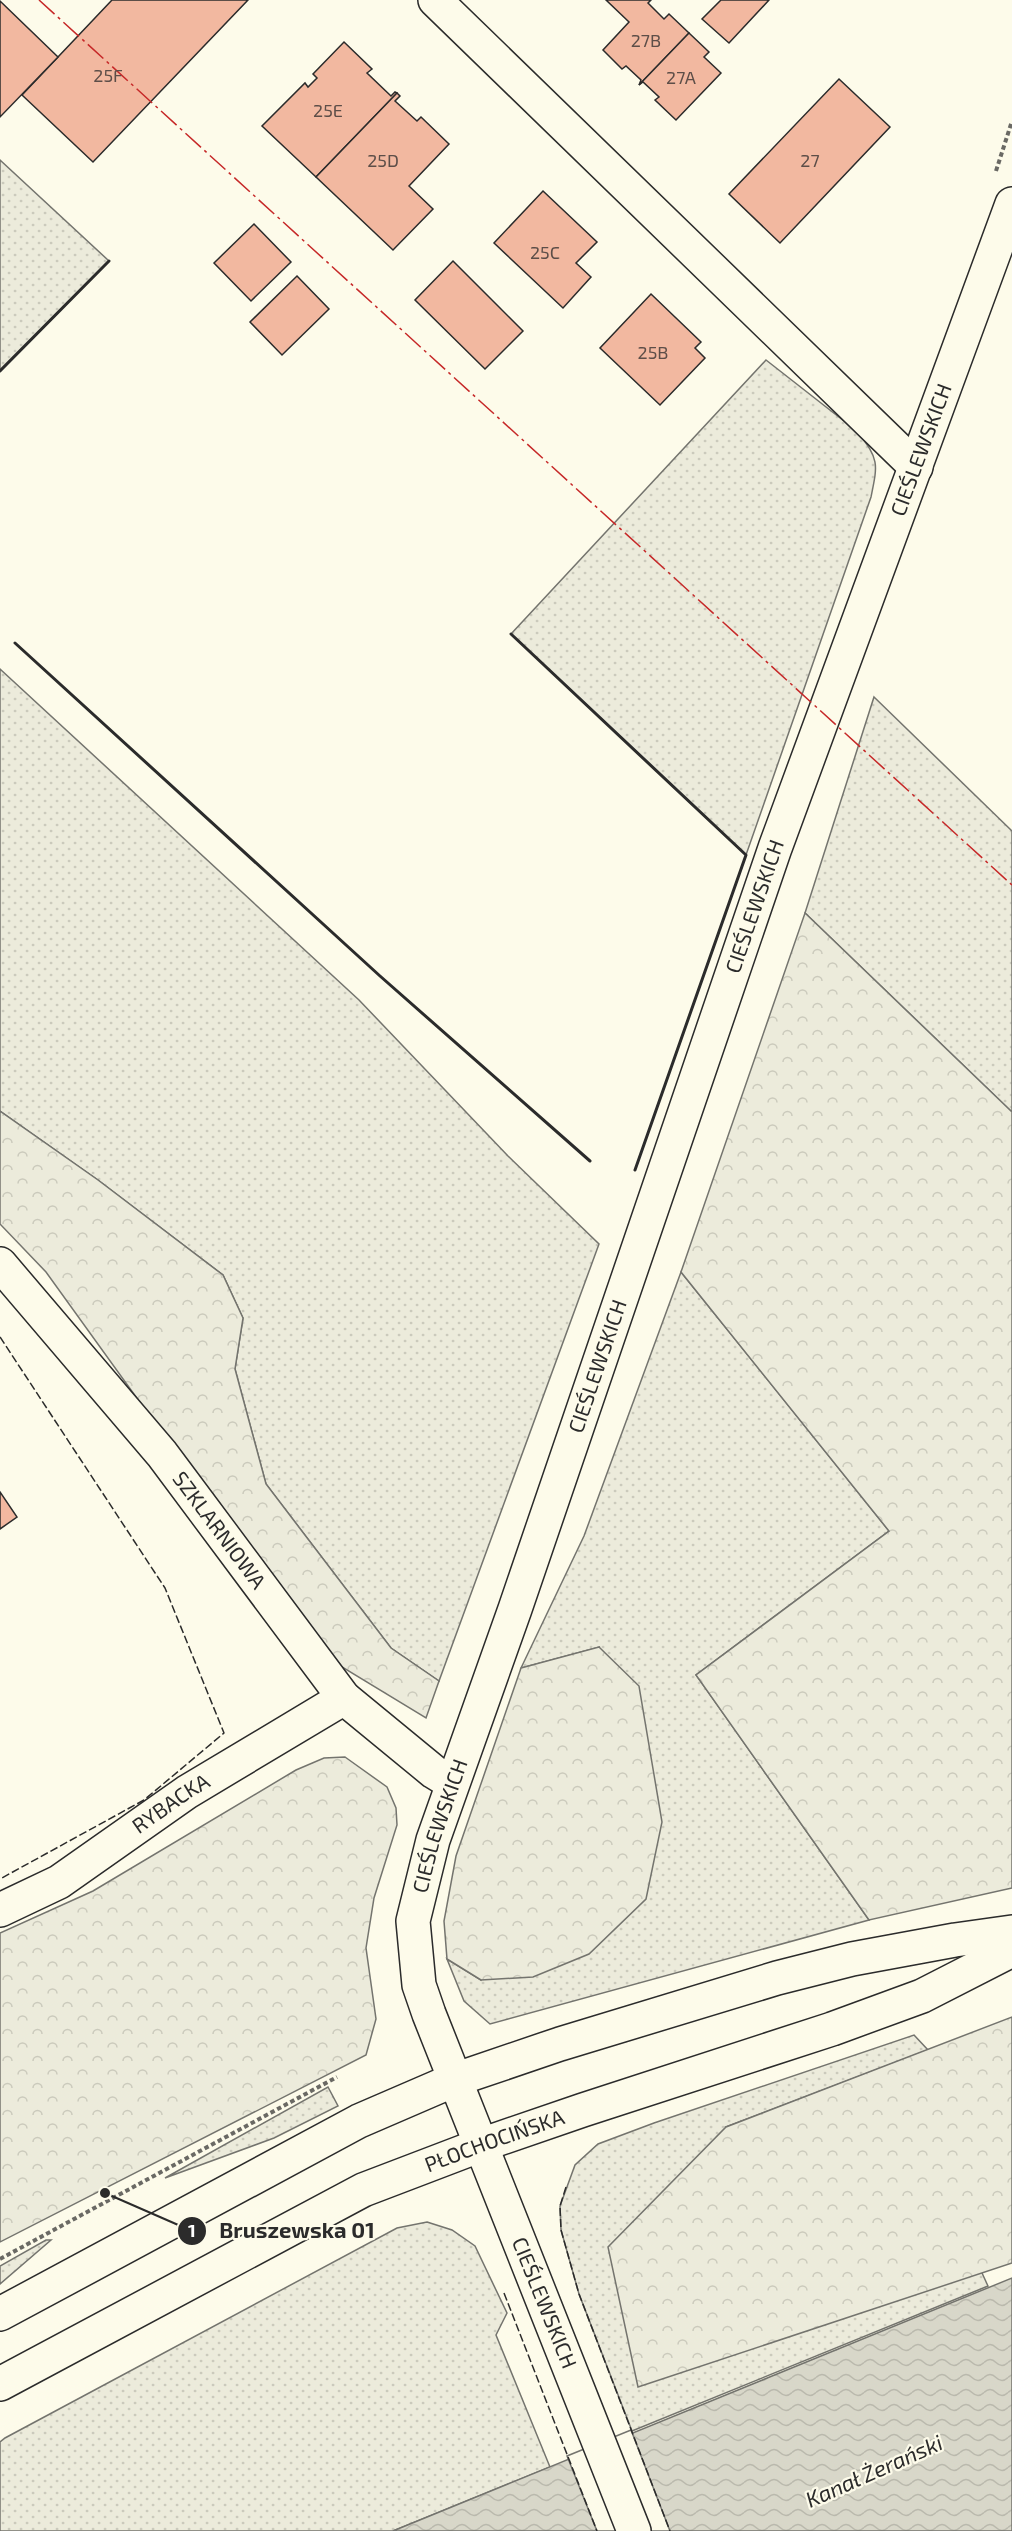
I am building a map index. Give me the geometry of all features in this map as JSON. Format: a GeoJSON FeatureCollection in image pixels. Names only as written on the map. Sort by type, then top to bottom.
{"type":"FeatureCollection","features":[{"type":"Feature","properties":{"kind":"street"},"geometry":{"type":"LineString","coordinates":[[435,0],[916,467]]}},
{"type":"Feature","properties":{"kind":"street","name":"CIEŚLEWSKICH"},"geometry":{"type":"LineString","coordinates":[[634,2531],[454,2080],[419,1986],[413,1921],[433,1840],[452,1783],[515,1609],[773,855],[1012,204]]}},
{"type":"Feature","properties":{"kind":"street","name":"SZKLARNIOWA"},"geometry":{"type":"LineString","coordinates":[[0,1264],[162,1454],[344,1698],[434,1772],[452,1783]]}},
{"type":"Feature","properties":{"kind":"street","name":"RYBACKA"},"geometry":{"type":"LineString","coordinates":[[0,1910],[59,1882],[187,1792],[344,1698]]}},
{"type":"Feature","properties":{"kind":"street"},"geometry":{"type":"LineString","coordinates":[[0,2314],[359,2121],[454,2080],[560,2044],[809,1970],[852,1959],[1012,1932]]}},
{"type":"Feature","properties":{"kind":"street","name":"PŁOCHOCIŃSKA"},"geometry":{"type":"LineString","coordinates":[[0,2384],[363,2190],[481,2145],[832,2030],[922,1996],[1012,1950]]}},
{"type":"Feature","properties":{"kind":"path"},"geometry":{"type":"LineString","coordinates":[[999,162],[1012,121]]}},
{"type":"Feature","properties":{"kind":"path"},"geometry":{"type":"LineString","coordinates":[[0,2259],[337,2076]]}},
{"type":"Feature","properties":{"kind":"green space"},"geometry":{"type":"Polygon","coordinates":[[[0,160],[109,261],[0,371],[0,160]]]}},
{"type":"Feature","properties":{"kind":"green space"},"geometry":{"type":"Polygon","coordinates":[[[766,360],[858,432],[870,449],[876,469],[871,497],[746,855],[511,634],[766,360]]]}},
{"type":"Feature","properties":{"kind":"green space"},"geometry":{"type":"Polygon","coordinates":[[[0,669],[359,1000],[508,1156],[599,1244],[439,1681],[391,1648],[266,1484],[235,1369],[243,1318],[223,1275],[98,1180],[0,1111],[0,669]]]}},
{"type":"Feature","properties":{"kind":"green space"},"geometry":{"type":"Polygon","coordinates":[[[874,697],[1012,831],[1012,1112],[805,913],[874,697]]]}},
{"type":"Feature","properties":{"kind":"green space"},"geometry":{"type":"Polygon","coordinates":[[[805,913],[1012,1112],[1012,1888],[869,1920],[696,1675],[889,1531],[681,1272],[805,913]]]}},
{"type":"Feature","properties":{"kind":"green space"},"geometry":{"type":"Polygon","coordinates":[[[0,1111],[98,1180],[223,1275],[243,1318],[235,1369],[266,1484],[391,1648],[439,1681],[426,1718],[342,1667],[260,1569],[46,1272],[0,1224],[0,1111]]]}},
{"type":"Feature","properties":{"kind":"green space"},"geometry":{"type":"Polygon","coordinates":[[[681,1272],[889,1531],[696,1675],[869,1920],[490,2024],[464,2001],[447,1959],[481,1980],[599,1647],[521,1668],[584,1536],[681,1272]]]}},
{"type":"Feature","properties":{"kind":"green space"},"geometry":{"type":"Polygon","coordinates":[[[599,1647],[639,1686],[662,1822],[646,1899],[589,1954],[533,1977],[481,1980],[447,1959],[444,1921],[456,1856],[521,1668],[599,1647]]]}},
{"type":"Feature","properties":{"kind":"green space"},"geometry":{"type":"Polygon","coordinates":[[[345,1757],[387,1787],[396,1808],[397,1825],[374,1898],[366,1948],[376,2019],[366,2055],[0,2242],[0,1933],[93,1891],[296,1770],[324,1758],[345,1757]]]}},
{"type":"Feature","properties":{"kind":"green space"},"geometry":{"type":"Polygon","coordinates":[[[1012,2017],[1012,2263],[638,2387],[608,2247],[726,2127],[1012,2017]]]}},
{"type":"Feature","properties":{"kind":"green space"},"geometry":{"type":"Polygon","coordinates":[[[914,2035],[928,2050],[726,2127],[982,2273],[988,2286],[632,2431],[579,2294],[561,2230],[560,2206],[575,2165],[598,2144],[914,2035]]]}},
{"type":"Feature","properties":{"kind":"green space"},"geometry":{"type":"Polygon","coordinates":[[[328,2087],[338,2106],[274,2138],[165,2178],[328,2087]]]}},
{"type":"Feature","properties":{"kind":"green space"},"geometry":{"type":"Polygon","coordinates":[[[427,2222],[452,2230],[475,2246],[507,2313],[496,2335],[550,2467],[393,2531],[0,2531],[0,2442],[5,2438],[397,2228],[427,2222]]]}},
{"type":"Feature","properties":{"kind":"green space"},"geometry":{"type":"Polygon","coordinates":[[[46,2240],[51,2240],[0,2284],[0,2266],[46,2240]]]}},
{"type":"Feature","properties":{"kind":"water","name":"Kanał Żerański"},"geometry":{"type":"Polygon","coordinates":[[[1012,2278],[1012,2531],[393,2531],[1012,2278]]]}},
{"type":"Feature","properties":{"kind":"pier"},"geometry":{"type":"Polygon","coordinates":[[[631,2430],[670,2531],[597,2531],[567,2456],[631,2430]]]}},
{"type":"Feature","properties":{"kind":"building"},"geometry":{"type":"Polygon","coordinates":[[[112,0],[248,0],[93,162],[22,95],[112,0]]]}},
{"type":"Feature","properties":{"kind":"building"},"geometry":{"type":"Polygon","coordinates":[[[606,0],[651,0],[648,3],[664,19],[669,14],[689,33],[639,85],[641,80],[626,66],[622,69],[603,50],[629,22],[606,0]]]}},
{"type":"Feature","properties":{"kind":"building"},"geometry":{"type":"Polygon","coordinates":[[[721,0],[769,0],[729,43],[702,19],[721,0]]]}},
{"type":"Feature","properties":{"kind":"building"},"geometry":{"type":"Polygon","coordinates":[[[0,1],[58,57],[0,117],[0,1]]]}},
{"type":"Feature","properties":{"kind":"building"},"geometry":{"type":"Polygon","coordinates":[[[689,33],[709,52],[704,57],[721,73],[676,120],[655,100],[659,97],[643,82],[639,85],[689,33]]]}},
{"type":"Feature","properties":{"kind":"building"},"geometry":{"type":"Polygon","coordinates":[[[344,42],[372,69],[367,73],[391,96],[397,93],[316,177],[262,126],[305,83],[308,87],[317,78],[313,74],[344,42]]]}},
{"type":"Feature","properties":{"kind":"building"},"geometry":{"type":"Polygon","coordinates":[[[839,79],[890,127],[780,243],[729,194],[839,79]]]}},
{"type":"Feature","properties":{"kind":"building"},"geometry":{"type":"Polygon","coordinates":[[[397,93],[400,96],[395,101],[417,121],[421,117],[449,144],[409,186],[433,209],[393,250],[316,177],[397,93]]]}},
{"type":"Feature","properties":{"kind":"building"},"geometry":{"type":"Polygon","coordinates":[[[543,191],[597,242],[576,263],[591,277],[563,308],[494,243],[543,191]]]}},
{"type":"Feature","properties":{"kind":"building"},"geometry":{"type":"Polygon","coordinates":[[[254,224],[291,262],[251,301],[214,263],[254,224]]]}},
{"type":"Feature","properties":{"kind":"building"},"geometry":{"type":"Polygon","coordinates":[[[453,261],[523,331],[485,369],[415,300],[453,261]]]}},
{"type":"Feature","properties":{"kind":"building"},"geometry":{"type":"Polygon","coordinates":[[[297,276],[329,309],[282,355],[250,322],[297,276]]]}},
{"type":"Feature","properties":{"kind":"building"},"geometry":{"type":"Polygon","coordinates":[[[651,294],[701,342],[695,348],[705,358],[660,405],[600,348],[651,294]]]}},
{"type":"Feature","properties":{"kind":"building"},"geometry":{"type":"Polygon","coordinates":[[[0,1492],[17,1517],[0,1529],[0,1492]]]}},
{"type":"Feature","properties":{"kind":"fence"},"geometry":{"type":"LineString","coordinates":[[0,1337],[165,1588],[224,1733],[144,1800],[0,1879]]}},
{"type":"Feature","properties":{"kind":"fence"},"geometry":{"type":"LineString","coordinates":[[566,2187],[560,2206],[561,2230],[579,2294],[670,2531]]}},
{"type":"Feature","properties":{"kind":"fence"},"geometry":{"type":"LineString","coordinates":[[504,2293],[597,2531]]}},
{"type":"Feature","properties":{"kind":"wall"},"geometry":{"type":"LineString","coordinates":[[0,371],[109,261]]}},
{"type":"Feature","properties":{"kind":"wall"},"geometry":{"type":"LineString","coordinates":[[511,634],[746,855],[635,1170]]}},
{"type":"Feature","properties":{"kind":"wall"},"geometry":{"type":"LineString","coordinates":[[15,643],[380,976],[590,1161]]}},
{"type":"Feature","properties":{"kind":"power"},"geometry":{"type":"LineString","coordinates":[[39,0],[1012,885]]}},
{"type":"Feature","properties":{"kind":"place","name":"Bruszewska 01"},"geometry":{"type":"Point","coordinates":[105,2193]}}]}
